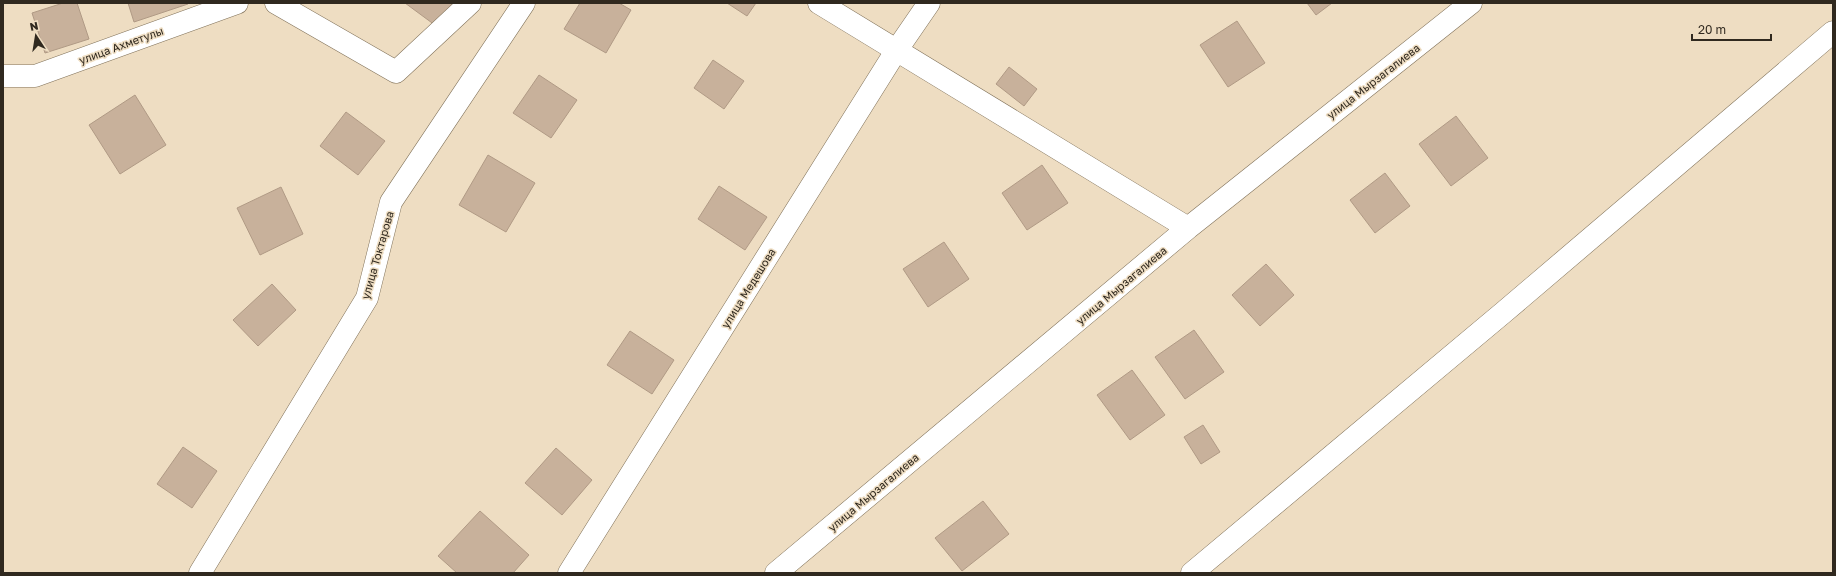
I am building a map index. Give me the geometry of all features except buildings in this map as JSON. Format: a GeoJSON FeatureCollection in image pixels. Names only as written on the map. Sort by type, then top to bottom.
{"type":"FeatureCollection","features":[{"type":"Feature","properties":{"kind":"street","name":"улица Ахметулы"},"geometry":{"type":"LineString","coordinates":[[3,76],[35,76],[237,3]]}},
{"type":"Feature","properties":{"kind":"street"},"geometry":{"type":"LineString","coordinates":[[276,3],[396,72],[470,3]]}},
{"type":"Feature","properties":{"kind":"street","name":"улица Токтарова"},"geometry":{"type":"LineString","coordinates":[[200,573],[367,298],[391,202],[524,3]]}},
{"type":"Feature","properties":{"kind":"street"},"geometry":{"type":"LineString","coordinates":[[819,3],[1188,228]]}},
{"type":"Feature","properties":{"kind":"street","name":"улица Медешова"},"geometry":{"type":"LineString","coordinates":[[569,573],[896,51],[929,3]]}},
{"type":"Feature","properties":{"kind":"street","name":"улица Мырзагалиева"},"geometry":{"type":"LineString","coordinates":[[776,573],[1188,228],[1472,3]]}},
{"type":"Feature","properties":{"kind":"street"},"geometry":{"type":"LineString","coordinates":[[1192,573],[1504,312],[1833,32]]}}]}
